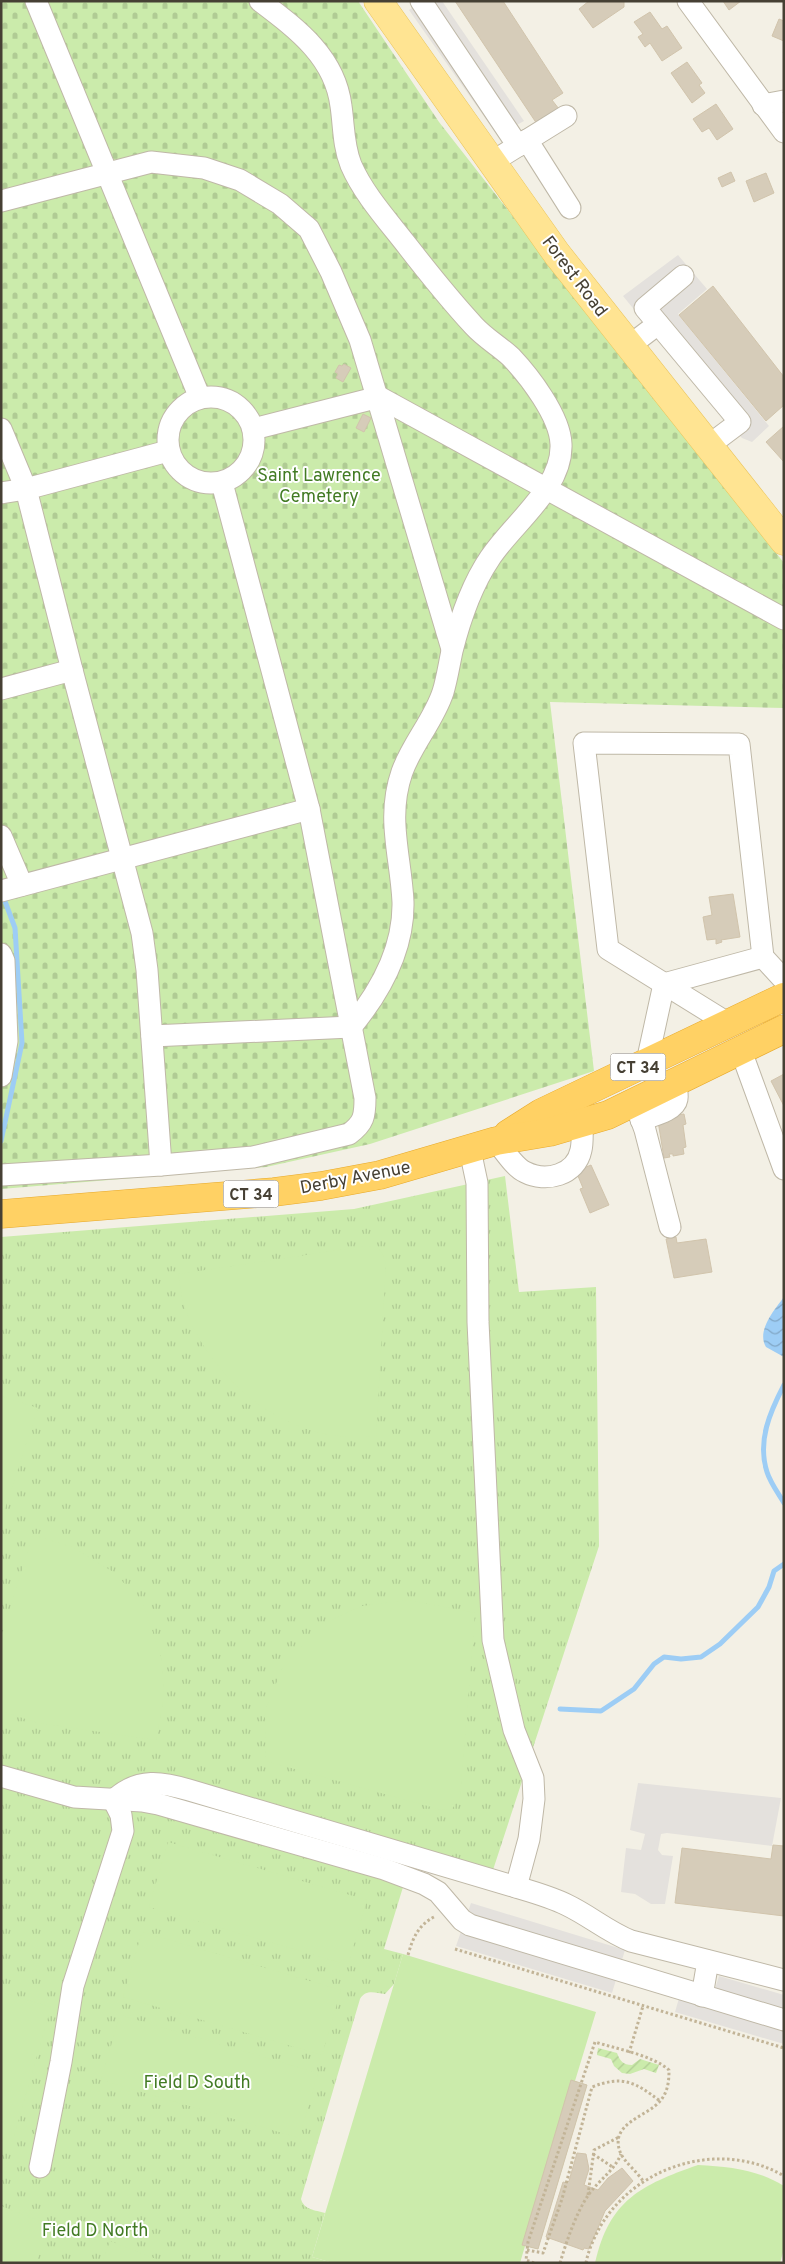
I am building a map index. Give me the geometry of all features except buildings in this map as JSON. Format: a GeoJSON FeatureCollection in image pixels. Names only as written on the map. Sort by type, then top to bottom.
{"type":"FeatureCollection","features":[{"type":"Feature","properties":{"kind":"highway","name":"Derby Avenue"},"geometry":{"type":"LineString","coordinates":[[496,1141],[541,1113],[784,997]]}},
{"type":"Feature","properties":{"kind":"highway"},"geometry":{"type":"LineString","coordinates":[[729,1024],[742,1050]]}},
{"type":"Feature","properties":{"kind":"highway","name":"Derby Avenue"},"geometry":{"type":"LineString","coordinates":[[1,1214],[274,1192],[321,1186],[380,1175],[496,1141],[550,1132],[608,1115],[638,1111],[675,1082],[784,1029]]}},
{"type":"Feature","properties":{"kind":"main road","name":"Forest Road"},"geometry":{"type":"LineString","coordinates":[[383,3],[557,254],[784,541]]}},
{"type":"Feature","properties":{"kind":"street"},"geometry":{"type":"LineString","coordinates":[[36,1],[200,398]]}},
{"type":"Feature","properties":{"kind":"street"},"geometry":{"type":"LineString","coordinates":[[152,1036],[351,1027],[367,1008],[387,973],[400,935],[403,902],[393,816],[402,772],[443,694],[452,650],[466,602],[490,558],[519,520],[548,488],[558,469],[562,443],[554,418],[536,388],[511,358],[478,330],[447,296],[364,189],[351,164],[342,133],[342,106],[335,77],[320,52],[292,25],[260,1]]}},
{"type":"Feature","properties":{"kind":"street"},"geometry":{"type":"LineString","coordinates":[[421,1],[522,144],[570,208]]}},
{"type":"Feature","properties":{"kind":"street"},"geometry":{"type":"LineString","coordinates":[[688,1],[784,132]]}},
{"type":"Feature","properties":{"kind":"street"},"geometry":{"type":"LineString","coordinates":[[763,105],[784,101]]}},
{"type":"Feature","properties":{"kind":"street"},"geometry":{"type":"LineString","coordinates":[[492,162],[566,116]]}},
{"type":"Feature","properties":{"kind":"street"},"geometry":{"type":"LineString","coordinates":[[1,202],[152,162],[204,168],[240,180],[280,204],[309,230],[331,272],[360,340],[379,397],[452,650]]}},
{"type":"Feature","properties":{"kind":"street"},"geometry":{"type":"LineString","coordinates":[[683,276],[645,308],[740,422],[708,446]]}},
{"type":"Feature","properties":{"kind":"street"},"geometry":{"type":"LineString","coordinates":[[629,346],[658,324]]}},
{"type":"Feature","properties":{"kind":"street"},"geometry":{"type":"LineString","coordinates":[[214,397],[227,400],[239,407],[248,417],[253,430],[255,443],[248,462],[234,478],[222,483],[208,484],[195,481],[183,474],[174,464],[168,451],[167,438],[170,424],[177,412],[187,404],[200,398],[214,397]]}},
{"type":"Feature","properties":{"kind":"street"},"geometry":{"type":"LineString","coordinates":[[253,430],[379,397],[784,619]]}},
{"type":"Feature","properties":{"kind":"street"},"geometry":{"type":"LineString","coordinates":[[1,429],[26,489],[142,932],[152,1036],[161,1166]]}},
{"type":"Feature","properties":{"kind":"street"},"geometry":{"type":"LineString","coordinates":[[1,494],[168,451]]}},
{"type":"Feature","properties":{"kind":"street"},"geometry":{"type":"LineString","coordinates":[[1,1175],[161,1166],[253,1157],[349,1134],[359,1127],[365,1114],[351,1027],[309,809],[222,483]]}},
{"type":"Feature","properties":{"kind":"street"},"geometry":{"type":"LineString","coordinates":[[1,689],[72,670]]}},
{"type":"Feature","properties":{"kind":"street"},"geometry":{"type":"LineString","coordinates":[[729,1024],[608,949],[584,743],[739,744],[763,957],[784,980]]}},
{"type":"Feature","properties":{"kind":"street"},"geometry":{"type":"LineString","coordinates":[[1,836],[11,888],[309,809]]}},
{"type":"Feature","properties":{"kind":"street"},"geometry":{"type":"LineString","coordinates":[[1,954],[4,962],[3,1010],[7,1041],[1,1076]]}},
{"type":"Feature","properties":{"kind":"street"},"geometry":{"type":"LineString","coordinates":[[664,984],[763,957]]}},
{"type":"Feature","properties":{"kind":"street"},"geometry":{"type":"LineString","coordinates":[[647,1062],[664,984]]}},
{"type":"Feature","properties":{"kind":"street"},"geometry":{"type":"LineString","coordinates":[[742,1050],[784,1169]]}},
{"type":"Feature","properties":{"kind":"street"},"geometry":{"type":"LineString","coordinates":[[638,1111],[670,1226]]}},
{"type":"Feature","properties":{"kind":"street"},"geometry":{"type":"LineString","coordinates":[[496,1141],[524,1172],[541,1178],[557,1177],[573,1166],[581,1151],[582,1122]]}},
{"type":"Feature","properties":{"kind":"street"},"geometry":{"type":"LineString","coordinates":[[470,1150],[477,1182],[478,1322],[493,1640],[514,1730],[533,1778],[534,1798],[529,1839],[516,1887]]}},
{"type":"Feature","properties":{"kind":"street"},"geometry":{"type":"LineString","coordinates":[[1,1776],[74,1797],[158,1804],[384,1869],[424,1884],[438,1892],[462,1920],[470,1925],[784,2020]]}},
{"type":"Feature","properties":{"kind":"street"},"geometry":{"type":"LineString","coordinates":[[114,1799],[124,1791],[155,1782],[162,1782],[516,1887],[566,1904],[595,1920],[614,1935],[663,1951],[784,1980]]}},
{"type":"Feature","properties":{"kind":"street"},"geometry":{"type":"LineString","coordinates":[[40,2167],[61,2062],[73,1986],[123,1831],[121,1814],[114,1799]]}},
{"type":"Feature","properties":{"kind":"street"},"geometry":{"type":"LineString","coordinates":[[604,1966],[614,1935]]}},
{"type":"Feature","properties":{"kind":"street"},"geometry":{"type":"LineString","coordinates":[[702,1996],[708,1961]]}},
{"type":"Feature","properties":{"kind":"path"},"geometry":{"type":"LineString","coordinates":[[408,1955],[417,1932],[422,1925],[427,1920],[453,1908]]}},
{"type":"Feature","properties":{"kind":"path"},"geometry":{"type":"LineString","coordinates":[[455,1948],[784,2048]]}},
{"type":"Feature","properties":{"kind":"path"},"geometry":{"type":"LineString","coordinates":[[629,2053],[643,2005]]}},
{"type":"Feature","properties":{"kind":"path"},"geometry":{"type":"LineString","coordinates":[[534,2263],[526,2260],[527,2250],[565,2126],[595,2042],[662,2064],[669,2070],[667,2091],[660,2101],[626,2124],[619,2137],[621,2154],[643,2181]]}},
{"type":"Feature","properties":{"kind":"path"},"geometry":{"type":"LineString","coordinates":[[527,2250],[543,2253],[562,2199],[592,2087],[606,2082],[626,2081],[635,2083],[660,2101]]}},
{"type":"Feature","properties":{"kind":"path"},"geometry":{"type":"LineString","coordinates":[[588,2196],[594,2150],[603,2143],[619,2137]]}},
{"type":"Feature","properties":{"kind":"path"},"geometry":{"type":"LineString","coordinates":[[593,2154],[614,2168]]}},
{"type":"Feature","properties":{"kind":"path"},"geometry":{"type":"LineString","coordinates":[[560,2263],[588,2196],[599,2181],[614,2168],[621,2154]]}},
{"type":"Feature","properties":{"kind":"path"},"geometry":{"type":"LineString","coordinates":[[586,2263],[598,2231],[610,2209],[635,2186],[673,2166],[705,2160],[745,2160],[784,2176]]}},
{"type":"Feature","properties":{"kind":"green space","name":"Saint Lawrence Cemetery"},"geometry":{"type":"Polygon","coordinates":[[[1,1],[358,1],[439,122],[784,563],[784,708],[550,702],[594,1071],[370,1144],[266,1167],[1,1189],[1,1]]]}},
{"type":"Feature","properties":{"kind":"green space"},"geometry":{"type":"Polygon","coordinates":[[[505,1176],[519,1292],[596,1287],[599,1546],[492,1873],[415,1848],[384,1949],[403,1954],[394,1984],[385,1994],[368,1993],[360,1999],[301,2199],[302,2203],[307,2207],[325,2213],[312,2257],[333,2263],[1,2263],[1,1237],[354,1209],[505,1176]]]}},
{"type":"Feature","properties":{"kind":"green space"},"geometry":{"type":"Polygon","coordinates":[[[366,1246],[375,1247],[380,1250],[386,1264],[376,1437],[338,1436],[313,1431],[289,1422],[266,1409],[245,1394],[226,1376],[210,1356],[186,1311],[178,1274],[366,1246]]]}},
{"type":"Feature","properties":{"kind":"green space"},"geometry":{"type":"Polygon","coordinates":[[[1,1396],[38,1408],[1,1521],[1,1396]]]}},
{"type":"Feature","properties":{"kind":"green space"},"geometry":{"type":"Polygon","coordinates":[[[33,1535],[72,1547],[115,1573],[144,1606],[161,1657],[164,1696],[156,1740],[38,1723],[1,1711],[1,1637],[33,1535]]]}},
{"type":"Feature","properties":{"kind":"green space"},"geometry":{"type":"Polygon","coordinates":[[[409,1600],[475,1613],[460,1797],[452,1809],[442,1810],[266,1761],[265,1711],[282,1669],[320,1625],[362,1606],[409,1600]]]}},
{"type":"Feature","properties":{"kind":"green space"},"geometry":{"type":"Polygon","coordinates":[[[168,1842],[367,1900],[348,1965],[149,1907],[168,1842]]]}},
{"type":"Feature","properties":{"kind":"green space"},"geometry":{"type":"Polygon","coordinates":[[[142,1932],[341,1990],[322,2055],[123,1997],[142,1932]]]}},
{"type":"Feature","properties":{"kind":"green space"},"geometry":{"type":"Polygon","coordinates":[[[403,1954],[596,2012],[575,2081],[587,2085],[538,2249],[525,2246],[520,2263],[333,2263],[312,2257],[403,1954]]]}},
{"type":"Feature","properties":{"kind":"green space"},"geometry":{"type":"Polygon","coordinates":[[[1,1992],[51,2007],[13,2140],[1,2136],[1,1992]]]}},
{"type":"Feature","properties":{"kind":"green space","name":"Field D South"},"geometry":{"type":"Polygon","coordinates":[[[120,2015],[318,2073],[299,2138],[101,2080],[120,2015]]]}},
{"type":"Feature","properties":{"kind":"green space"},"geometry":{"type":"Polygon","coordinates":[[[598,2048],[617,2053],[626,2064],[632,2065],[640,2059],[659,2065],[656,2073],[644,2069],[630,2074],[622,2073],[614,2066],[611,2059],[597,2055],[598,2048]]]}},
{"type":"Feature","properties":{"kind":"green space"},"geometry":{"type":"Polygon","coordinates":[[[698,2165],[753,2172],[784,2186],[784,2249],[780,2263],[595,2263],[609,2224],[630,2198],[660,2180],[698,2165]]]}},
{"type":"Feature","properties":{"kind":"green space"},"geometry":{"type":"Polygon","coordinates":[[[1,2206],[51,2225],[36,2263],[1,2263],[1,2206]]]}},
{"type":"Feature","properties":{"kind":"green space"},"geometry":{"type":"Polygon","coordinates":[[[110,2241],[166,2263],[102,2263],[110,2241]]]}},
{"type":"Feature","properties":{"kind":"shaded area"},"geometry":{"type":"Polygon","coordinates":[[[422,1],[442,1],[524,121],[513,127],[495,132],[409,10],[422,1]]]}},
{"type":"Feature","properties":{"kind":"shaded area"},"geometry":{"type":"Polygon","coordinates":[[[678,255],[707,289],[678,314],[769,426],[752,442],[742,438],[723,418],[623,296],[678,255]]]}},
{"type":"Feature","properties":{"kind":"shaded area"},"geometry":{"type":"Polygon","coordinates":[[[638,1783],[781,1798],[772,1846],[667,1833],[661,1834],[658,1850],[662,1855],[673,1856],[665,1904],[651,1904],[635,1894],[621,1892],[626,1848],[641,1850],[645,1834],[630,1830],[638,1783]]]}},
{"type":"Feature","properties":{"kind":"shaded area"},"geometry":{"type":"Polygon","coordinates":[[[471,1903],[625,1950],[612,1993],[456,1946],[471,1903]]]}},
{"type":"Feature","properties":{"kind":"shaded area"},"geometry":{"type":"Polygon","coordinates":[[[719,1976],[784,1995],[784,2044],[675,2012],[684,1981],[715,1989],[719,1976]]]}},
{"type":"Feature","properties":{"kind":"water"},"geometry":{"type":"Polygon","coordinates":[[[784,1297],[784,1357],[766,1347],[763,1334],[768,1320],[784,1297]]]}},
{"type":"Feature","properties":{"kind":"waterway"},"geometry":{"type":"LineString","coordinates":[[1,1141],[22,1043],[15,928],[3,896]]}},
{"type":"Feature","properties":{"kind":"waterway"},"geometry":{"type":"LineString","coordinates":[[784,1385],[766,1427],[763,1449],[768,1476],[784,1503]]}},
{"type":"Feature","properties":{"kind":"waterway"},"geometry":{"type":"LineString","coordinates":[[560,1709],[601,1711],[634,1689],[654,1664],[664,1657],[681,1659],[701,1657],[720,1644],[758,1607],[769,1587],[774,1571],[784,1564]]}},
{"type":"Feature","properties":{"kind":"park label","name":"Field D North"},"geometry":{"type":"Point","coordinates":[95,2230]}}]}
